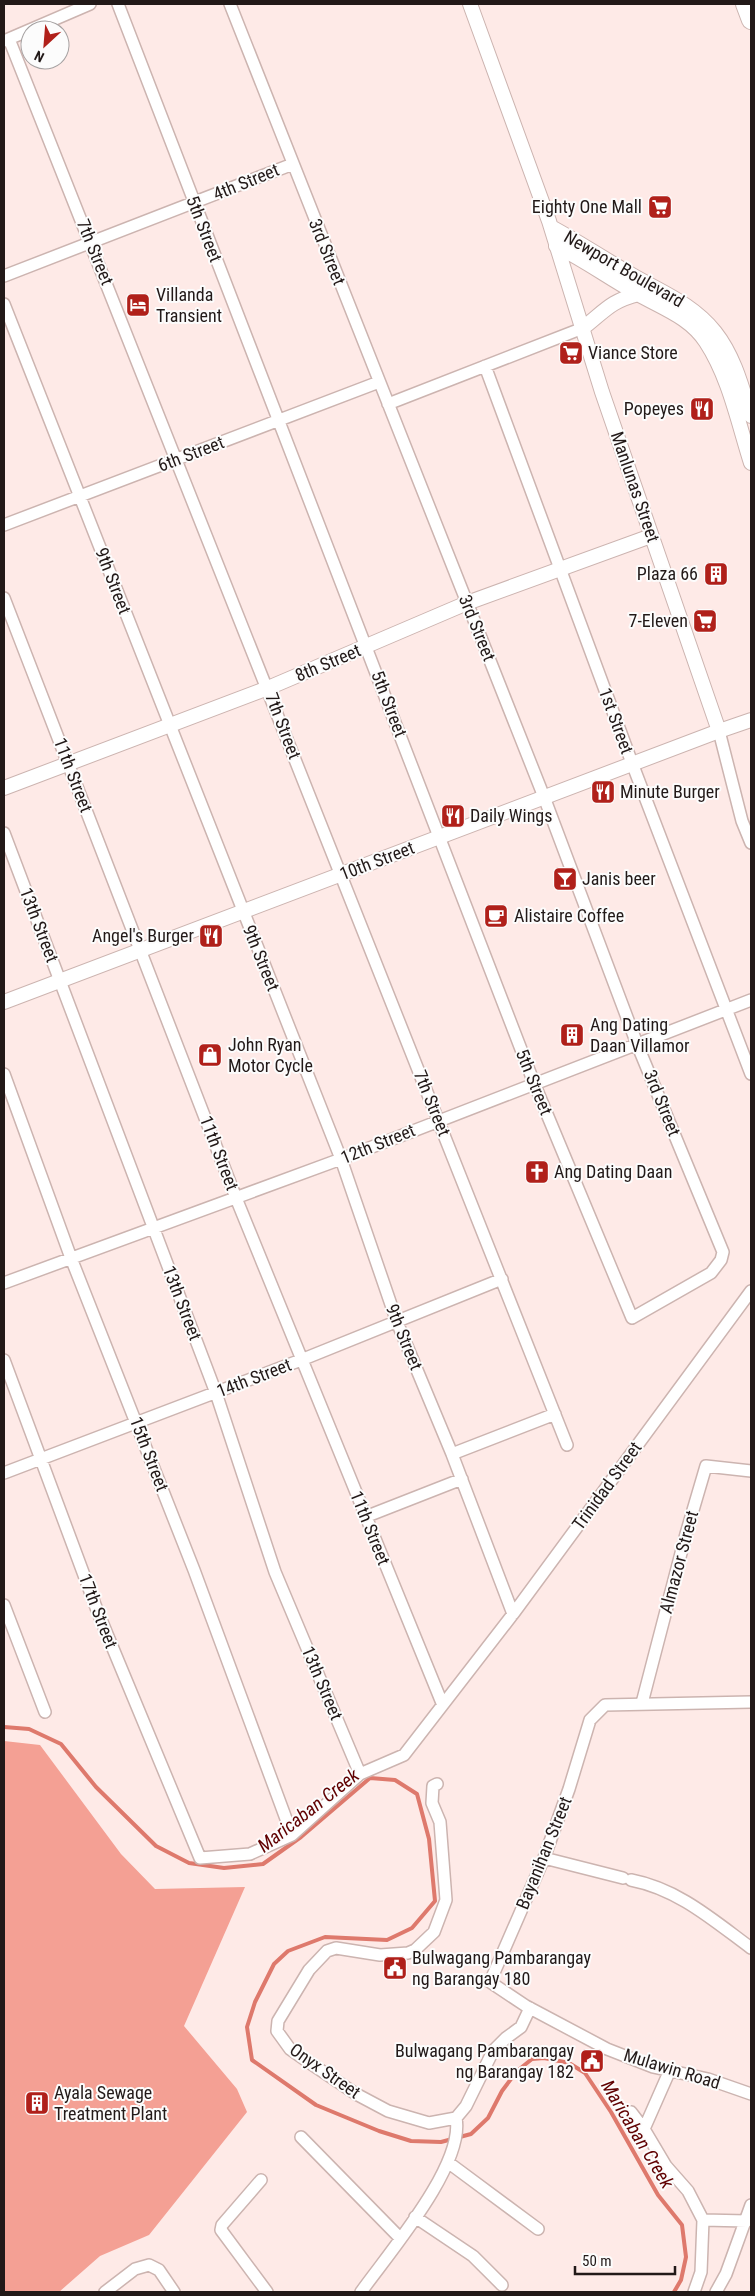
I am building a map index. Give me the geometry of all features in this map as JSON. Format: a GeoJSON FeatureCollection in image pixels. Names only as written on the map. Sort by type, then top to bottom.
{"type":"FeatureCollection","features":[{"type":"Feature","properties":{"kind":"main road"},"geometry":{"type":"LineString","coordinates":[[745,4],[751,20]]}},
{"type":"Feature","properties":{"kind":"street"},"geometry":{"type":"LineString","coordinates":[[6,40],[90,4]]}},
{"type":"Feature","properties":{"kind":"street","name":"5th Street"},"geometry":{"type":"LineString","coordinates":[[118,4],[534,1083],[632,1318]]}},
{"type":"Feature","properties":{"kind":"street","name":"3rd Street"},"geometry":{"type":"LineString","coordinates":[[230,4],[544,797],[637,1044],[723,1252],[717,1266],[711,1273],[632,1318]]}},
{"type":"Feature","properties":{"kind":"street","name":"Newport Boulevard"},"geometry":{"type":"LineString","coordinates":[[470,4],[551,227],[556,246],[674,312],[705,340],[722,372],[751,462]]}},
{"type":"Feature","properties":{"kind":"street","name":"7th Street"},"geometry":{"type":"LineString","coordinates":[[6,40],[91,244],[567,1445]]}},
{"type":"Feature","properties":{"kind":"street","name":"4th Street"},"geometry":{"type":"LineString","coordinates":[[4,276],[91,244],[293,164]]}},
{"type":"Feature","properties":{"kind":"street","name":"Newport Boulevard"},"geometry":{"type":"LineString","coordinates":[[551,227],[589,248],[626,272],[680,300],[695,311],[716,332],[732,360],[751,416]]}},
{"type":"Feature","properties":{"kind":"street","name":"Manlunas Street"},"geometry":{"type":"LineString","coordinates":[[556,246],[651,536],[719,731],[742,821],[751,843]]}},
{"type":"Feature","properties":{"kind":"street"},"geometry":{"type":"LineString","coordinates":[[388,404],[583,328],[608,306],[622,298],[639,294]]}},
{"type":"Feature","properties":{"kind":"street","name":"9th Street"},"geometry":{"type":"LineString","coordinates":[[4,304],[341,1159],[397,1322],[462,1479],[513,1614]]}},
{"type":"Feature","properties":{"kind":"street","name":"1st Street"},"geometry":{"type":"LineString","coordinates":[[485,366],[632,764],[751,1074]]}},
{"type":"Feature","properties":{"kind":"street","name":"6th Street"},"geometry":{"type":"LineString","coordinates":[[4,525],[379,382]]}},
{"type":"Feature","properties":{"kind":"street","name":"8th Street"},"geometry":{"type":"LineString","coordinates":[[4,788],[68,762],[268,688],[466,603],[651,536]]}},
{"type":"Feature","properties":{"kind":"street","name":"11th Street"},"geometry":{"type":"LineString","coordinates":[[4,598],[236,1198],[442,1703]]}},
{"type":"Feature","properties":{"kind":"street","name":"10th Street"},"geometry":{"type":"LineString","coordinates":[[4,1002],[751,720]]}},
{"type":"Feature","properties":{"kind":"street","name":"13th Street"},"geometry":{"type":"LineString","coordinates":[[4,833],[216,1392],[272,1563],[360,1774]]}},
{"type":"Feature","properties":{"kind":"street","name":"12th Street"},"geometry":{"type":"LineString","coordinates":[[4,1283],[341,1159],[751,1000]]}},
{"type":"Feature","properties":{"kind":"street","name":"15th Street"},"geometry":{"type":"LineString","coordinates":[[4,1074],[71,1258],[137,1422],[292,1835]]}},
{"type":"Feature","properties":{"kind":"street","name":"14th Street"},"geometry":{"type":"LineString","coordinates":[[4,1473],[301,1360],[502,1279]]}},
{"type":"Feature","properties":{"kind":"street","name":"Trinidad Street"},"geometry":{"type":"LineString","coordinates":[[200,1858],[250,1854],[292,1835],[360,1774],[404,1755],[442,1703],[513,1614],[751,1291]]}},
{"type":"Feature","properties":{"kind":"street","name":"17th Street"},"geometry":{"type":"LineString","coordinates":[[4,1360],[100,1619],[200,1858]]}},
{"type":"Feature","properties":{"kind":"street"},"geometry":{"type":"LineString","coordinates":[[452,1454],[555,1414]]}},
{"type":"Feature","properties":{"kind":"street","name":"Almazor Street"},"geometry":{"type":"LineString","coordinates":[[642,1703],[683,1544],[706,1466],[751,1471]]}},
{"type":"Feature","properties":{"kind":"street"},"geometry":{"type":"LineString","coordinates":[[365,1517],[462,1479]]}},
{"type":"Feature","properties":{"kind":"street"},"geometry":{"type":"LineString","coordinates":[[4,1605],[45,1712]]}},
{"type":"Feature","properties":{"kind":"street"},"geometry":{"type":"LineString","coordinates":[[642,1703],[751,1702]]}},
{"type":"Feature","properties":{"kind":"street","name":"Bayanihan Street"},"geometry":{"type":"LineString","coordinates":[[490,1982],[544,1858],[569,1789],[590,1720],[605,1705],[642,1703]]}},
{"type":"Feature","properties":{"kind":"street","name":"Onyx Street"},"geometry":{"type":"LineString","coordinates":[[437,1784],[433,1786],[432,1803],[440,1822],[446,1900],[434,1932],[415,1950],[408,1953],[380,1955],[336,1948],[327,1951],[309,1970],[278,2021],[277,2031],[290,2049],[356,2094],[388,2111],[429,2123],[456,2121]]}},
{"type":"Feature","properties":{"kind":"street"},"geometry":{"type":"LineString","coordinates":[[544,1858],[650,1883],[674,1893],[751,1948]]}},
{"type":"Feature","properties":{"kind":"street","name":"Mulawin Road"},"geometry":{"type":"LineString","coordinates":[[490,1982],[530,2008],[607,2049],[653,2067],[708,2079],[751,2094]]}},
{"type":"Feature","properties":{"kind":"street"},"geometry":{"type":"LineString","coordinates":[[361,2292],[415,2217],[449,2163],[454,2147],[456,2121],[466,2106],[493,2051],[521,2027],[530,2008]]}},
{"type":"Feature","properties":{"kind":"street"},"geometry":{"type":"LineString","coordinates":[[644,2129],[670,2070]]}},
{"type":"Feature","properties":{"kind":"street"},"geometry":{"type":"LineString","coordinates":[[631,2112],[644,2129],[666,2166],[688,2191],[703,2220],[701,2272],[694,2292]]}},
{"type":"Feature","properties":{"kind":"street"},"geometry":{"type":"LineString","coordinates":[[301,2137],[400,2238]]}},
{"type":"Feature","properties":{"kind":"street"},"geometry":{"type":"LineString","coordinates":[[449,2163],[538,2229]]}},
{"type":"Feature","properties":{"kind":"street"},"geometry":{"type":"LineString","coordinates":[[261,2180],[222,2225],[221,2230],[268,2292]]}},
{"type":"Feature","properties":{"kind":"street"},"geometry":{"type":"LineString","coordinates":[[716,2292],[751,2205]]}},
{"type":"Feature","properties":{"kind":"street"},"geometry":{"type":"LineString","coordinates":[[415,2217],[474,2256],[502,2286]]}},
{"type":"Feature","properties":{"kind":"street"},"geometry":{"type":"LineString","coordinates":[[703,2220],[746,2221]]}},
{"type":"Feature","properties":{"kind":"street"},"geometry":{"type":"LineString","coordinates":[[105,2292],[135,2269],[149,2265],[159,2270],[174,2292]]}},
{"type":"Feature","properties":{"kind":"shaded area"},"geometry":{"type":"Polygon","coordinates":[[[4,1741],[40,1745],[121,1854],[155,1889],[245,1887],[184,2026],[237,2089],[247,2112],[149,2235],[100,2256],[59,2292],[4,2292],[4,1741]]]}},
{"type":"Feature","properties":{"kind":"waterway","name":"Maricaban Creek"},"geometry":{"type":"LineString","coordinates":[[4,1727],[29,1729],[61,1744],[96,1787],[156,1846],[189,1863],[224,1868],[263,1864],[301,1837],[370,1778],[395,1780],[417,1794],[429,1839],[435,1901],[412,1928],[387,1940],[325,1937],[288,1951],[274,1964],[255,2002],[247,2027],[252,2060],[316,2105],[379,2131],[411,2141],[441,2142],[471,2134],[488,2118],[502,2091],[517,2071],[532,2059],[544,2058],[569,2063],[585,2073],[611,2112],[658,2195],[682,2225],[686,2257],[681,2280],[674,2292]]}},
{"type":"Feature","properties":{"kind":"place","name":"Eighty One Mall"},"geometry":{"type":"Point","coordinates":[660,207]}},
{"type":"Feature","properties":{"kind":"place","name":"Villanda Transient"},"geometry":{"type":"Point","coordinates":[138,305]}},
{"type":"Feature","properties":{"kind":"place","name":"Viance Store"},"geometry":{"type":"Point","coordinates":[571,353]}},
{"type":"Feature","properties":{"kind":"place","name":"Popeyes"},"geometry":{"type":"Point","coordinates":[702,409]}},
{"type":"Feature","properties":{"kind":"place","name":"Plaza 66"},"geometry":{"type":"Point","coordinates":[716,574]}},
{"type":"Feature","properties":{"kind":"place","name":"7-Eleven"},"geometry":{"type":"Point","coordinates":[705,621]}},
{"type":"Feature","properties":{"kind":"place","name":"Minute Burger"},"geometry":{"type":"Point","coordinates":[603,792]}},
{"type":"Feature","properties":{"kind":"place","name":"Daily Wings"},"geometry":{"type":"Point","coordinates":[453,816]}},
{"type":"Feature","properties":{"kind":"place","name":"Janis beer"},"geometry":{"type":"Point","coordinates":[565,879]}},
{"type":"Feature","properties":{"kind":"place","name":"Alistaire Coffee"},"geometry":{"type":"Point","coordinates":[496,916]}},
{"type":"Feature","properties":{"kind":"place","name":"Angel's Burger"},"geometry":{"type":"Point","coordinates":[211,936]}},
{"type":"Feature","properties":{"kind":"place","name":"Ang Dating Daan Villamor"},"geometry":{"type":"Point","coordinates":[572,1035]}},
{"type":"Feature","properties":{"kind":"place","name":"John Ryan Motor Cycle"},"geometry":{"type":"Point","coordinates":[210,1055]}},
{"type":"Feature","properties":{"kind":"place","name":"Ang Dating Daan"},"geometry":{"type":"Point","coordinates":[537,1172]}},
{"type":"Feature","properties":{"kind":"place","name":"Bulwagang Pambarangay ng Barangay 180"},"geometry":{"type":"Point","coordinates":[395,1968]}},
{"type":"Feature","properties":{"kind":"place","name":"Bulwagang Pambarangay ng Barangay 182"},"geometry":{"type":"Point","coordinates":[592,2061]}},
{"type":"Feature","properties":{"kind":"place","name":"Ayala Sewage Treatment Plant"},"geometry":{"type":"Point","coordinates":[37,2103]}}]}
